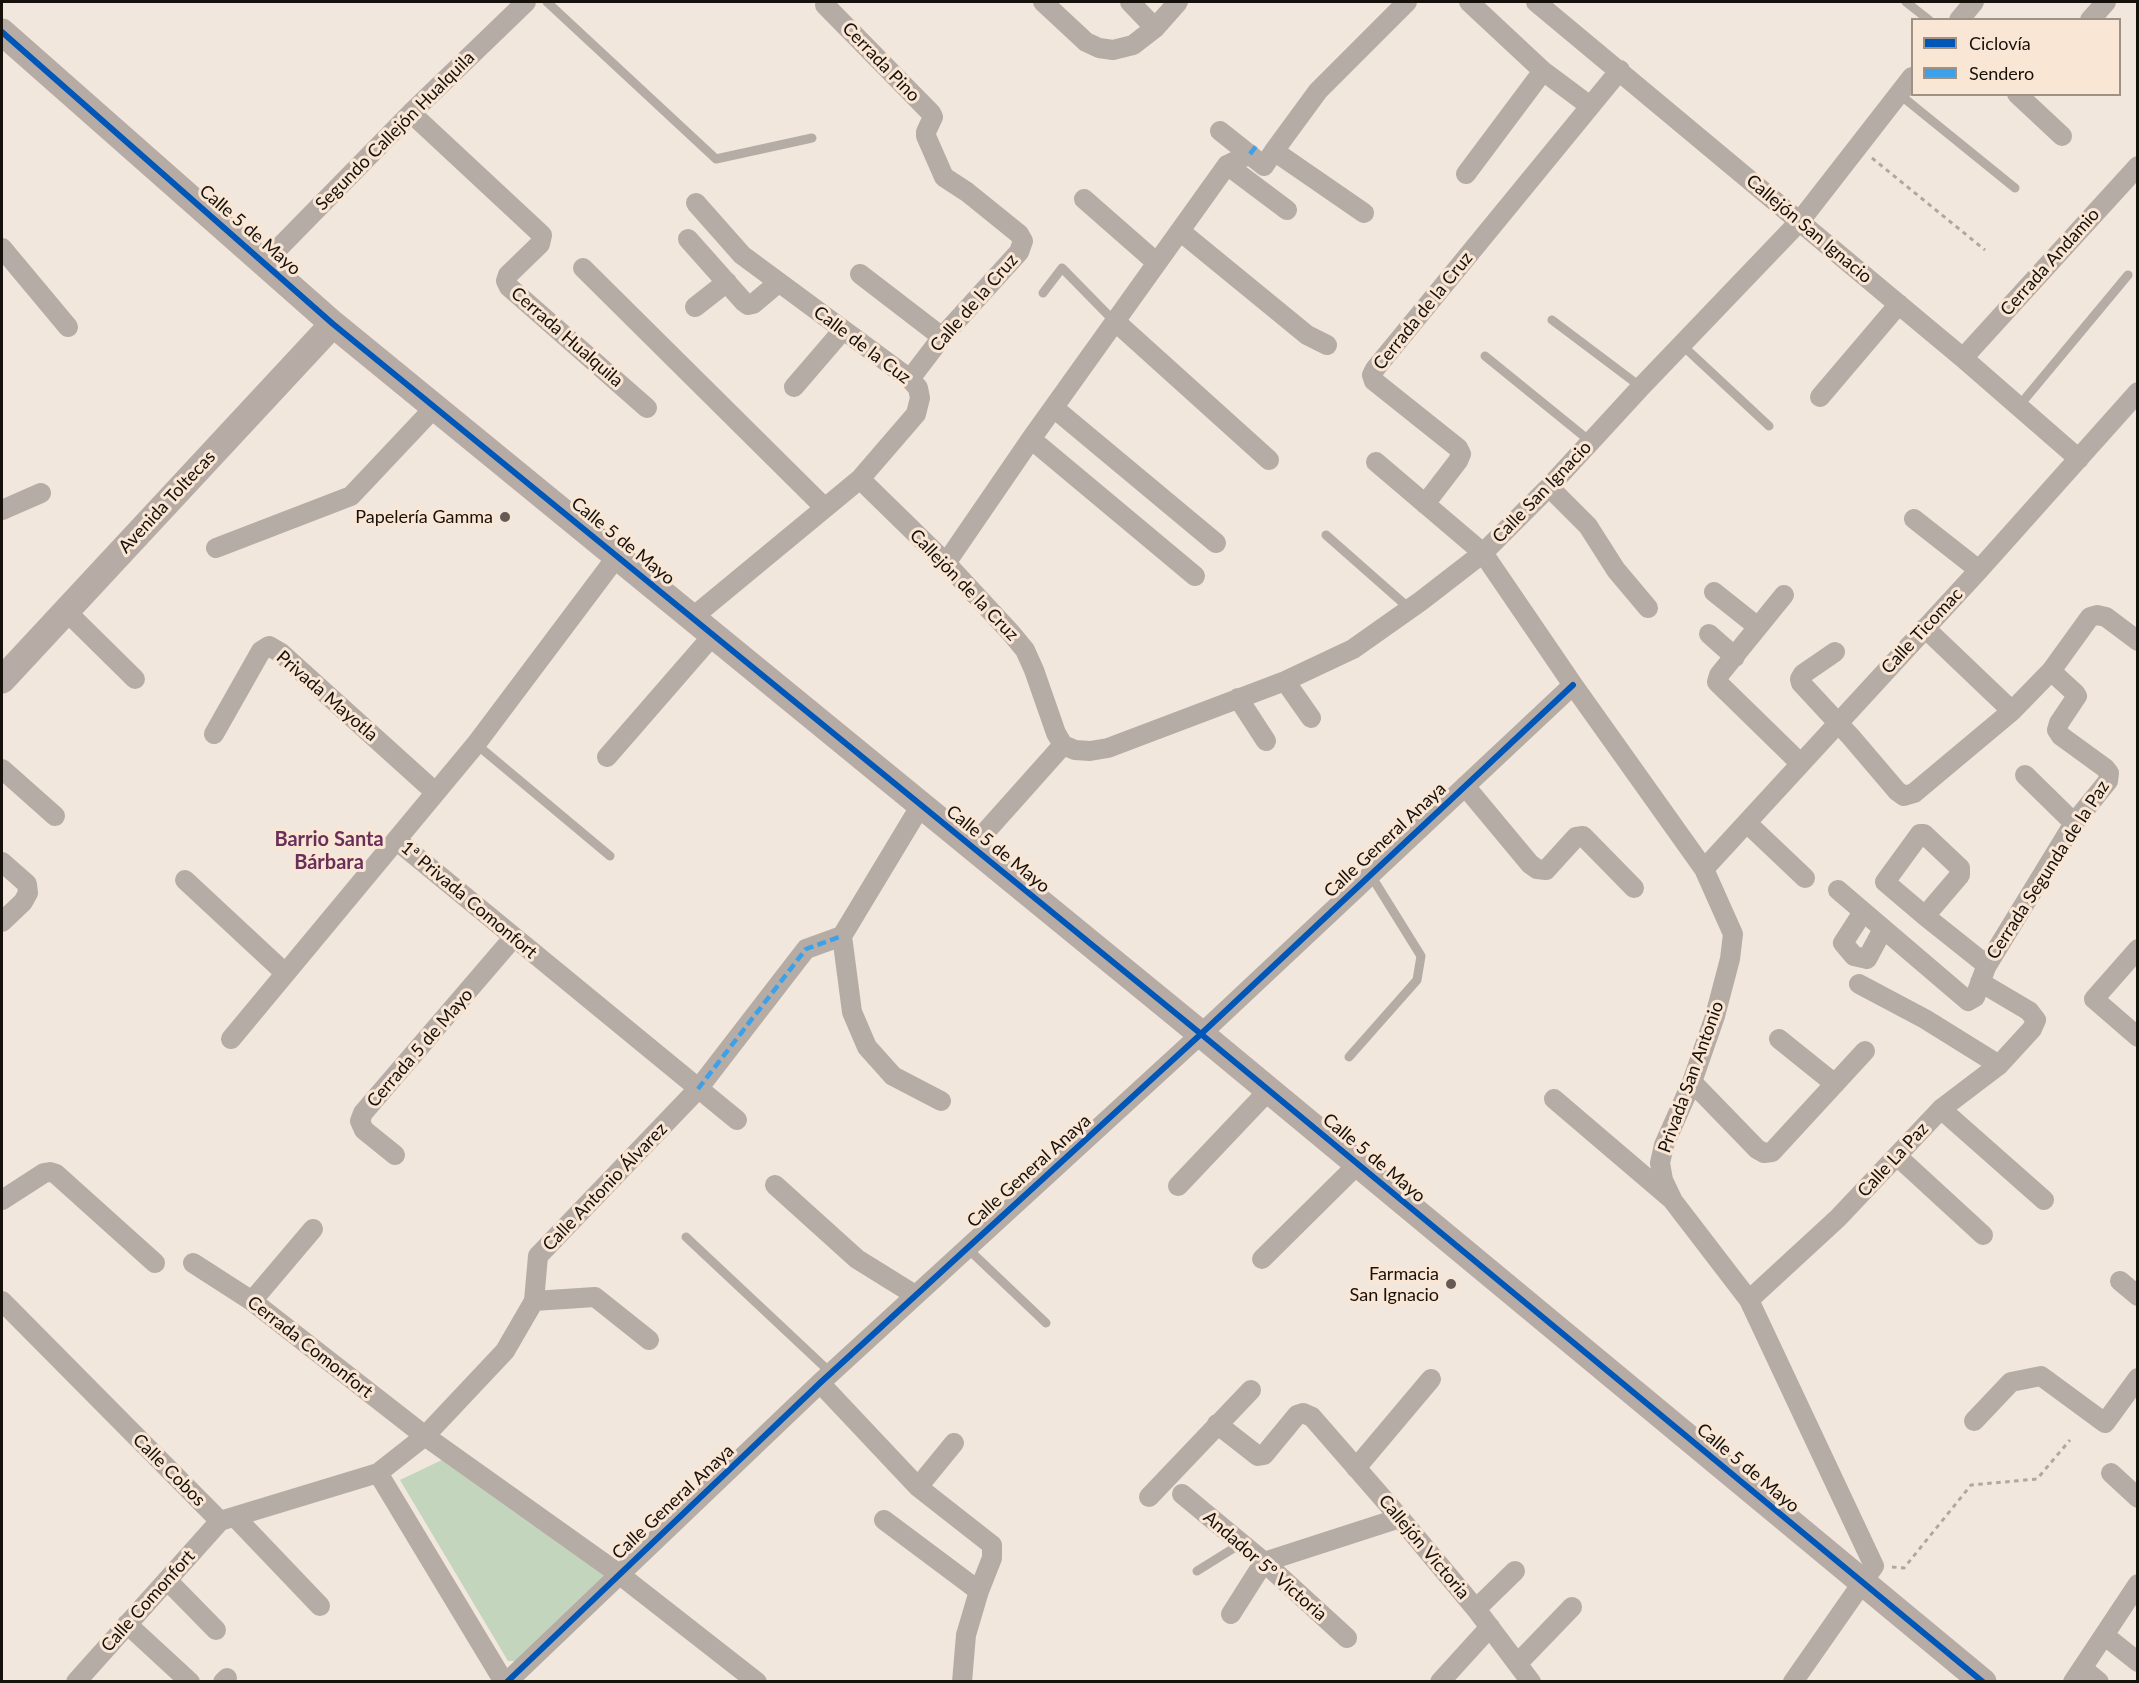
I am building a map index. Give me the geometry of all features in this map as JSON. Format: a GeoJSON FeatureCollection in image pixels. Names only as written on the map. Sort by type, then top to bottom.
{"type":"FeatureCollection","features":[{"type":"Feature","properties":{"kind":"street","name":"Segundo Callejón Hualquila"},"geometry":{"type":"LineString","coordinates":[[264,263],[411,113],[526,2]]}},
{"type":"Feature","properties":{"kind":"street"},"geometry":{"type":"LineString","coordinates":[[1043,2],[1086,42],[1099,48],[1113,50],[1133,45],[1155,28],[1178,2]]}},
{"type":"Feature","properties":{"kind":"street"},"geometry":{"type":"LineString","coordinates":[[1130,2],[1155,28]]}},
{"type":"Feature","properties":{"kind":"street"},"geometry":{"type":"LineString","coordinates":[[1469,2],[1543,71],[1590,106],[1620,70]]}},
{"type":"Feature","properties":{"kind":"street"},"geometry":{"type":"LineString","coordinates":[[1961,18],[1974,2]]}},
{"type":"Feature","properties":{"kind":"street"},"geometry":{"type":"LineString","coordinates":[[2092,18],[2106,2]]}},
{"type":"Feature","properties":{"kind":"street"},"geometry":{"type":"LineString","coordinates":[[1220,131],[1264,166],[1318,91],[1401,3]]}},
{"type":"Feature","properties":{"kind":"street","name":"Callejón San Ignacio"},"geometry":{"type":"LineString","coordinates":[[1546,4],[1620,70],[1963,358],[2079,459]]}},
{"type":"Feature","properties":{"kind":"street","name":"Cerrada Pino"},"geometry":{"type":"LineString","coordinates":[[825,5],[931,113],[932,121]]}},
{"type":"Feature","properties":{"kind":"street","name":"Calle 5 de Mayo"},"geometry":{"type":"LineString","coordinates":[[2,32],[333,324],[618,555],[1358,1164],[1868,1574],[1983,1682]]}},
{"type":"Feature","properties":{"kind":"street"},"geometry":{"type":"LineString","coordinates":[[1466,174],[1543,71]]}},
{"type":"Feature","properties":{"kind":"street","name":"Calle San Ignacio"},"geometry":{"type":"LineString","coordinates":[[1063,745],[1075,750],[1090,751],[1108,748],[1285,681],[1353,649],[1483,553],[1549,487],[1641,387],[1800,222],[1911,78]]}},
{"type":"Feature","properties":{"kind":"street"},"geometry":{"type":"LineString","coordinates":[[2021,96],[2061,136]]}},
{"type":"Feature","properties":{"kind":"street","name":"Cerrada de la Cruz"},"geometry":{"type":"LineString","coordinates":[[1425,504],[1461,454],[1458,448],[1374,381],[1372,375],[1590,106]]}},
{"type":"Feature","properties":{"kind":"street","name":"Cerrada Hualquila"},"geometry":{"type":"LineString","coordinates":[[411,113],[542,235],[540,244],[508,275],[506,281],[509,287],[647,408]]}},
{"type":"Feature","properties":{"kind":"street","name":"Calle de la Cruz"},"geometry":{"type":"LineString","coordinates":[[910,379],[942,338],[1019,252],[1023,241],[1019,234],[967,192],[944,177],[926,136],[932,121]]}},
{"type":"Feature","properties":{"kind":"street"},"geometry":{"type":"LineString","coordinates":[[1274,152],[1364,213]]}},
{"type":"Feature","properties":{"kind":"street"},"geometry":{"type":"LineString","coordinates":[[946,563],[1227,165],[1250,154]]}},
{"type":"Feature","properties":{"kind":"street"},"geometry":{"type":"LineString","coordinates":[[1227,165],[1287,210]]}},
{"type":"Feature","properties":{"kind":"street","name":"Cerrada Andamio"},"geometry":{"type":"LineString","coordinates":[[1963,358],[2138,166]]}},
{"type":"Feature","properties":{"kind":"street"},"geometry":{"type":"LineString","coordinates":[[1084,199],[1157,263]]}},
{"type":"Feature","properties":{"kind":"street","name":"Calle de la Cuz"},"geometry":{"type":"LineString","coordinates":[[607,757],[703,625],[825,508],[860,479],[916,414],[920,398],[918,388],[910,379],[778,284],[742,255],[696,203]]}},
{"type":"Feature","properties":{"kind":"street"},"geometry":{"type":"LineString","coordinates":[[1180,231],[1307,335],[1327,345]]}},
{"type":"Feature","properties":{"kind":"street"},"geometry":{"type":"LineString","coordinates":[[688,239],[748,305],[753,304],[778,284]]}},
{"type":"Feature","properties":{"kind":"street"},"geometry":{"type":"LineString","coordinates":[[2,248],[68,327]]}},
{"type":"Feature","properties":{"kind":"street"},"geometry":{"type":"LineString","coordinates":[[583,268],[825,508]]}},
{"type":"Feature","properties":{"kind":"street"},"geometry":{"type":"LineString","coordinates":[[860,274],[942,338]]}},
{"type":"Feature","properties":{"kind":"street"},"geometry":{"type":"LineString","coordinates":[[695,307],[727,282]]}},
{"type":"Feature","properties":{"kind":"street"},"geometry":{"type":"LineString","coordinates":[[1821,397],[1899,304]]}},
{"type":"Feature","properties":{"kind":"street"},"geometry":{"type":"LineString","coordinates":[[1116,322],[1269,460]]}},
{"type":"Feature","properties":{"kind":"street","name":"Avenida Toltecas"},"geometry":{"type":"LineString","coordinates":[[5,668],[66,611],[333,324]]}},
{"type":"Feature","properties":{"kind":"street"},"geometry":{"type":"LineString","coordinates":[[794,387],[843,330]]}},
{"type":"Feature","properties":{"kind":"street","name":"Calle Ticomac"},"geometry":{"type":"LineString","coordinates":[[1704,869],[1979,570],[2138,392]]}},
{"type":"Feature","properties":{"kind":"street"},"geometry":{"type":"LineString","coordinates":[[216,548],[351,496],[434,408]]}},
{"type":"Feature","properties":{"kind":"street"},"geometry":{"type":"LineString","coordinates":[[1054,408],[1216,543]]}},
{"type":"Feature","properties":{"kind":"street"},"geometry":{"type":"LineString","coordinates":[[1032,439],[1195,576]]}},
{"type":"Feature","properties":{"kind":"street","name":"Privada San Antonio"},"geometry":{"type":"LineString","coordinates":[[1376,462],[1483,553],[1704,869],[1732,934],[1730,959],[1715,1016],[1692,1082],[1664,1145],[1660,1163],[1663,1180],[1673,1201],[1749,1300],[1868,1574]]}},
{"type":"Feature","properties":{"kind":"street","name":"Callejón de la Cruz"},"geometry":{"type":"LineString","coordinates":[[860,479],[946,563],[1024,650],[1034,670],[1056,733],[1063,745]]}},
{"type":"Feature","properties":{"kind":"street"},"geometry":{"type":"LineString","coordinates":[[1549,487],[1588,526],[1616,570],[1648,609]]}},
{"type":"Feature","properties":{"kind":"street"},"geometry":{"type":"LineString","coordinates":[[2,510],[41,493]]}},
{"type":"Feature","properties":{"kind":"street"},"geometry":{"type":"LineString","coordinates":[[1914,519],[1979,570]]}},
{"type":"Feature","properties":{"kind":"street","name":"1ª Privada Comonfort"},"geometry":{"type":"LineString","coordinates":[[618,555],[476,744],[396,840],[737,1120]]}},
{"type":"Feature","properties":{"kind":"street"},"geometry":{"type":"LineString","coordinates":[[1714,592],[1758,627]]}},
{"type":"Feature","properties":{"kind":"street"},"geometry":{"type":"LineString","coordinates":[[1784,595],[1719,675],[1717,682],[1800,763]]}},
{"type":"Feature","properties":{"kind":"street"},"geometry":{"type":"LineString","coordinates":[[66,611],[135,679]]}},
{"type":"Feature","properties":{"kind":"street"},"geometry":{"type":"LineString","coordinates":[[1835,652],[1803,674],[1800,679],[1801,683],[1897,791],[1904,796],[1914,793],[2012,711],[2051,671],[2090,617],[2097,615],[2106,617],[2138,641]]}},
{"type":"Feature","properties":{"kind":"street"},"geometry":{"type":"LineString","coordinates":[[1924,628],[2012,711]]}},
{"type":"Feature","properties":{"kind":"street"},"geometry":{"type":"LineString","coordinates":[[1709,634],[1735,657]]}},
{"type":"Feature","properties":{"kind":"street","name":"Privada Mayotla"},"geometry":{"type":"LineString","coordinates":[[214,734],[261,651],[269,646],[281,653],[435,792]]}},
{"type":"Feature","properties":{"kind":"street","name":"Cerrada Segunda de la Paz"},"geometry":{"type":"LineString","coordinates":[[1883,929],[1968,1001],[1975,997],[1983,974],[2074,822],[2108,781],[2109,773],[2061,736],[2057,730],[2077,696],[2051,671]]}},
{"type":"Feature","properties":{"kind":"street"},"geometry":{"type":"LineString","coordinates":[[1285,681],[1311,718]]}},
{"type":"Feature","properties":{"kind":"street","name":"Calle General Anaya"},"geometry":{"type":"LineString","coordinates":[[506,1682],[826,1378],[1201,1034],[1574,685]]}},
{"type":"Feature","properties":{"kind":"street"},"geometry":{"type":"LineString","coordinates":[[1238,698],[1266,741]]}},
{"type":"Feature","properties":{"kind":"street"},"geometry":{"type":"LineString","coordinates":[[972,847],[1063,745]]}},
{"type":"Feature","properties":{"kind":"street"},"geometry":{"type":"LineString","coordinates":[[2,769],[54,816]]}},
{"type":"Feature","properties":{"kind":"street"},"geometry":{"type":"LineString","coordinates":[[2025,775],[2074,822]]}},
{"type":"Feature","properties":{"kind":"street"},"geometry":{"type":"LineString","coordinates":[[1465,786],[1537,870],[1546,870],[1576,837],[1583,836],[1634,888]]}},
{"type":"Feature","properties":{"kind":"street"},"geometry":{"type":"LineString","coordinates":[[921,805],[842,936],[852,1012],[867,1047],[893,1076],[941,1101]]}},
{"type":"Feature","properties":{"kind":"street"},"geometry":{"type":"LineString","coordinates":[[1747,823],[1805,878]]}},
{"type":"Feature","properties":{"kind":"street"},"geometry":{"type":"LineString","coordinates":[[1925,916],[1960,875],[1960,868],[1924,834],[1917,836],[1885,882],[1925,916],[1984,963],[1983,974]]}},
{"type":"Feature","properties":{"kind":"street"},"geometry":{"type":"LineString","coordinates":[[231,1039],[396,840]]}},
{"type":"Feature","properties":{"kind":"street"},"geometry":{"type":"LineString","coordinates":[[2,862],[27,884],[28,893],[23,902],[2,922]]}},
{"type":"Feature","properties":{"kind":"street"},"geometry":{"type":"LineString","coordinates":[[185,880],[285,973]]}},
{"type":"Feature","properties":{"kind":"street"},"geometry":{"type":"LineString","coordinates":[[1838,890],[1883,929],[1867,959],[1854,956],[1843,943],[1863,912]]}},
{"type":"Feature","properties":{"kind":"street","name":"Calle Antonio Álvarez"},"geometry":{"type":"LineString","coordinates":[[425,1436],[506,1351],[534,1301],[538,1256],[699,1089],[806,949],[842,936]]}},
{"type":"Feature","properties":{"kind":"street","name":"Cerrada 5 de Mayo"},"geometry":{"type":"LineString","coordinates":[[395,1155],[364,1130],[360,1121],[363,1113],[514,938]]}},
{"type":"Feature","properties":{"kind":"street"},"geometry":{"type":"LineString","coordinates":[[2138,949],[2094,999],[2138,1037]]}},
{"type":"Feature","properties":{"kind":"street","name":"Calle La Paz"},"geometry":{"type":"LineString","coordinates":[[1749,1300],[1838,1218],[1941,1109],[1999,1065],[2032,1029],[2036,1020],[2030,1011],[1983,974]]}},
{"type":"Feature","properties":{"kind":"street"},"geometry":{"type":"LineString","coordinates":[[1858,984],[1925,1019],[1999,1065]]}},
{"type":"Feature","properties":{"kind":"street"},"geometry":{"type":"LineString","coordinates":[[1779,1039],[1835,1084]]}},
{"type":"Feature","properties":{"kind":"street"},"geometry":{"type":"LineString","coordinates":[[1692,1082],[1757,1149],[1764,1153],[1772,1152],[1865,1051]]}},
{"type":"Feature","properties":{"kind":"street"},"geometry":{"type":"LineString","coordinates":[[1178,1186],[1269,1090]]}},
{"type":"Feature","properties":{"kind":"street"},"geometry":{"type":"LineString","coordinates":[[1554,1099],[1673,1201]]}},
{"type":"Feature","properties":{"kind":"street"},"geometry":{"type":"LineString","coordinates":[[1941,1109],[2044,1200]]}},
{"type":"Feature","properties":{"kind":"street"},"geometry":{"type":"LineString","coordinates":[[1897,1156],[1983,1235]]}},
{"type":"Feature","properties":{"kind":"street"},"geometry":{"type":"LineString","coordinates":[[1262,1259],[1358,1164]]}},
{"type":"Feature","properties":{"kind":"street"},"geometry":{"type":"LineString","coordinates":[[2,1200],[44,1173],[56,1174],[155,1263]]}},
{"type":"Feature","properties":{"kind":"street"},"geometry":{"type":"LineString","coordinates":[[775,1185],[857,1259],[915,1295]]}},
{"type":"Feature","properties":{"kind":"street"},"geometry":{"type":"LineString","coordinates":[[252,1301],[313,1229]]}},
{"type":"Feature","properties":{"kind":"street","name":"Cerrada Comonfort"},"geometry":{"type":"LineString","coordinates":[[193,1263],[252,1301],[425,1436],[619,1574],[757,1682]]}},
{"type":"Feature","properties":{"kind":"street"},"geometry":{"type":"LineString","coordinates":[[2121,1281],[2138,1296]]}},
{"type":"Feature","properties":{"kind":"street"},"geometry":{"type":"LineString","coordinates":[[534,1301],[595,1297],[649,1340]]}},
{"type":"Feature","properties":{"kind":"street","name":"Calle Cobos"},"geometry":{"type":"LineString","coordinates":[[2,1301],[320,1606]]}},
{"type":"Feature","properties":{"kind":"street"},"geometry":{"type":"LineString","coordinates":[[1974,1421],[2011,1382],[2041,1377],[2105,1423],[2138,1378]]}},
{"type":"Feature","properties":{"kind":"street"},"geometry":{"type":"LineString","coordinates":[[826,1378],[918,1488],[992,1545],[992,1558],[966,1635],[962,1682]]}},
{"type":"Feature","properties":{"kind":"street"},"geometry":{"type":"LineString","coordinates":[[1356,1468],[1431,1379]]}},
{"type":"Feature","properties":{"kind":"street"},"geometry":{"type":"LineString","coordinates":[[1149,1497],[1251,1390]]}},
{"type":"Feature","properties":{"kind":"street","name":"Callejón Victoria"},"geometry":{"type":"LineString","coordinates":[[1218,1424],[1258,1456],[1264,1455],[1297,1415],[1303,1413],[1312,1417],[1476,1609],[1531,1682]]}},
{"type":"Feature","properties":{"kind":"street"},"geometry":{"type":"LineString","coordinates":[[228,1519],[378,1473],[425,1436]]}},
{"type":"Feature","properties":{"kind":"street"},"geometry":{"type":"LineString","coordinates":[[918,1488],[954,1443]]}},
{"type":"Feature","properties":{"kind":"street"},"geometry":{"type":"LineString","coordinates":[[378,1473],[506,1682]]}},
{"type":"Feature","properties":{"kind":"street"},"geometry":{"type":"LineString","coordinates":[[2111,1473],[2138,1498]]}},
{"type":"Feature","properties":{"kind":"street","name":"Andador 5º Victoria"},"geometry":{"type":"LineString","coordinates":[[1182,1494],[1264,1562],[1347,1638]]}},
{"type":"Feature","properties":{"kind":"street"},"geometry":{"type":"LineString","coordinates":[[1231,1614],[1264,1562],[1400,1518]]}},
{"type":"Feature","properties":{"kind":"street","name":"Calle Comonfort"},"geometry":{"type":"LineString","coordinates":[[76,1682],[167,1580],[228,1519]]}},
{"type":"Feature","properties":{"kind":"street"},"geometry":{"type":"LineString","coordinates":[[884,1520],[979,1591]]}},
{"type":"Feature","properties":{"kind":"street"},"geometry":{"type":"LineString","coordinates":[[1476,1609],[1515,1571]]}},
{"type":"Feature","properties":{"kind":"street"},"geometry":{"type":"LineString","coordinates":[[1793,1682],[1868,1574]]}},
{"type":"Feature","properties":{"kind":"street"},"geometry":{"type":"LineString","coordinates":[[167,1580],[216,1629]]}},
{"type":"Feature","properties":{"kind":"street"},"geometry":{"type":"LineString","coordinates":[[2099,1682],[2077,1675],[2138,1584]]}},
{"type":"Feature","properties":{"kind":"street"},"geometry":{"type":"LineString","coordinates":[[1518,1663],[1572,1606]]}},
{"type":"Feature","properties":{"kind":"street"},"geometry":{"type":"LineString","coordinates":[[127,1624],[190,1682]]}},
{"type":"Feature","properties":{"kind":"street"},"geometry":{"type":"LineString","coordinates":[[1440,1682],[1490,1627]]}},
{"type":"Feature","properties":{"kind":"street"},"geometry":{"type":"LineString","coordinates":[[2104,1635],[2138,1662]]}},
{"type":"Feature","properties":{"kind":"lane"},"geometry":{"type":"LineString","coordinates":[[547,2],[716,159],[812,138]]}},
{"type":"Feature","properties":{"kind":"lane"},"geometry":{"type":"LineString","coordinates":[[1906,2],[1926,18]]}},
{"type":"Feature","properties":{"kind":"lane"},"geometry":{"type":"LineString","coordinates":[[1899,94],[2015,188]]}},
{"type":"Feature","properties":{"kind":"lane"},"geometry":{"type":"LineString","coordinates":[[1043,293],[1062,268],[1116,322]]}},
{"type":"Feature","properties":{"kind":"lane"},"geometry":{"type":"LineString","coordinates":[[2019,406],[2128,275]]}},
{"type":"Feature","properties":{"kind":"lane"},"geometry":{"type":"LineString","coordinates":[[1552,320],[1641,387]]}},
{"type":"Feature","properties":{"kind":"lane"},"geometry":{"type":"LineString","coordinates":[[1682,345],[1769,426]]}},
{"type":"Feature","properties":{"kind":"lane"},"geometry":{"type":"LineString","coordinates":[[1485,356],[1590,442]]}},
{"type":"Feature","properties":{"kind":"lane"},"geometry":{"type":"LineString","coordinates":[[1326,535],[1410,609]]}},
{"type":"Feature","properties":{"kind":"lane"},"geometry":{"type":"LineString","coordinates":[[476,744],[610,856]]}},
{"type":"Feature","properties":{"kind":"lane"},"geometry":{"type":"LineString","coordinates":[[1350,1057],[1417,980],[1421,956],[1370,874]]}},
{"type":"Feature","properties":{"kind":"lane"},"geometry":{"type":"LineString","coordinates":[[686,1237],[826,1378]]}},
{"type":"Feature","properties":{"kind":"lane"},"geometry":{"type":"LineString","coordinates":[[967,1248],[1046,1323]]}},
{"type":"Feature","properties":{"kind":"lane"},"geometry":{"type":"LineString","coordinates":[[1197,1571],[1242,1544]]}},
{"type":"Feature","properties":{"kind":"path"},"geometry":{"type":"LineString","coordinates":[[1876,161],[1985,250]]}},
{"type":"Feature","properties":{"kind":"path"},"geometry":{"type":"LineString","coordinates":[[1868,1574],[1904,1568],[1971,1485],[2037,1479],[2070,1440]]}},
{"type":"Feature","properties":{"kind":"green space"},"geometry":{"type":"Polygon","coordinates":[[[446,1458],[609,1579],[523,1661],[508,1661],[400,1480],[446,1458]]]}},
{"type":"Feature","properties":{"kind":"marked path"},"geometry":{"type":"LineString","coordinates":[[1250,154],[1257,145]]}},
{"type":"Feature","properties":{"kind":"marked path"},"geometry":{"type":"LineString","coordinates":[[698,1089],[806,949],[842,936]]}},
{"type":"Feature","properties":{"kind":"cycle path"},"geometry":{"type":"LineString","coordinates":[[2,32],[333,324],[1201,1034],[1983,1682]]}},
{"type":"Feature","properties":{"kind":"cycle path"},"geometry":{"type":"LineString","coordinates":[[507,1682],[820,1383],[1201,1034],[1573,685]]}},
{"type":"Feature","properties":{"kind":"place","name":"Papelería Gamma"},"geometry":{"type":"Point","coordinates":[505,517]}},
{"type":"Feature","properties":{"kind":"place","name":"Farmacia San Ignacio"},"geometry":{"type":"Point","coordinates":[1451,1284]}},
{"type":"Feature","properties":{"kind":"district","name":"Barrio Santa Bárbara"},"geometry":{"type":"Point","coordinates":[329,852]}}]}
